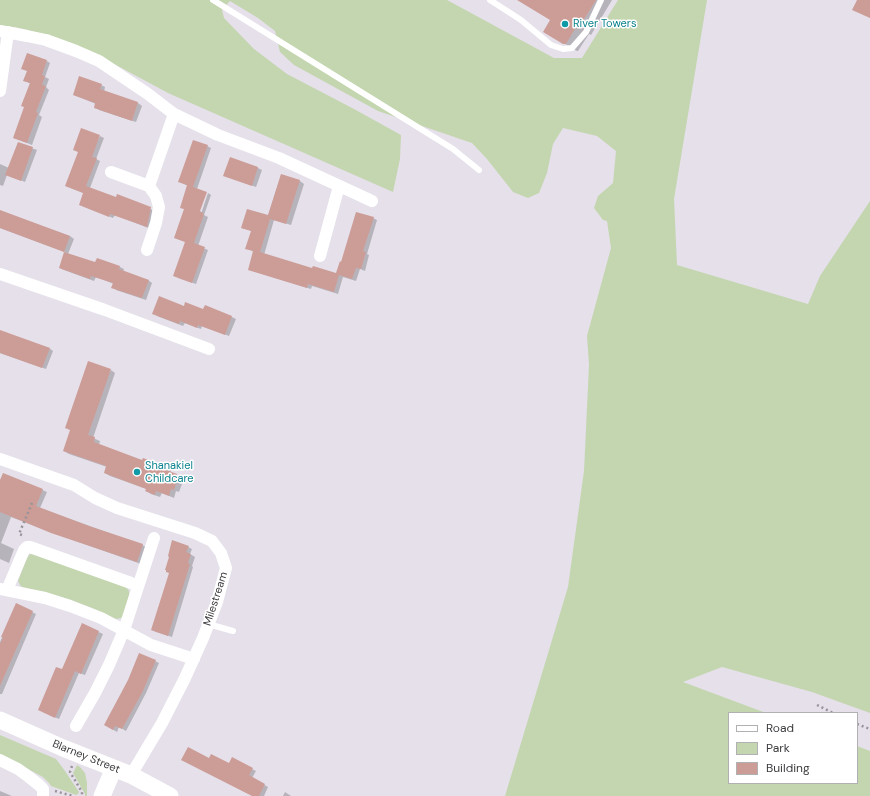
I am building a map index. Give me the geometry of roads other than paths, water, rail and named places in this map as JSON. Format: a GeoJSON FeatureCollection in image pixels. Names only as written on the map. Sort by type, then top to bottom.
{"type":"FeatureCollection","features":[{"type":"Feature","properties":{"kind":"street"},"geometry":{"type":"LineString","coordinates":[[0,91],[4,32],[46,40],[99,60],[174,114],[218,134],[279,158],[372,201]]}},
{"type":"Feature","properties":{"kind":"street"},"geometry":{"type":"LineString","coordinates":[[149,186],[174,114]]}},
{"type":"Feature","properties":{"kind":"street"},"geometry":{"type":"LineString","coordinates":[[111,172],[149,186],[156,196],[159,207],[156,223],[147,250]]}},
{"type":"Feature","properties":{"kind":"street"},"geometry":{"type":"LineString","coordinates":[[320,256],[339,186]]}},
{"type":"Feature","properties":{"kind":"street"},"geometry":{"type":"LineString","coordinates":[[0,274],[105,310],[209,349]]}},
{"type":"Feature","properties":{"kind":"street","name":"Milestream"},"geometry":{"type":"LineString","coordinates":[[0,459],[74,485],[95,498],[117,508],[195,532],[212,542],[220,552],[226,568],[217,602],[185,678],[162,723],[131,775]]}},
{"type":"Feature","properties":{"kind":"street"},"geometry":{"type":"LineString","coordinates":[[76,726],[103,678],[124,630],[154,538]]}},
{"type":"Feature","properties":{"kind":"street"},"geometry":{"type":"LineString","coordinates":[[138,590],[136,586],[131,583],[30,547],[27,547],[24,550],[4,590],[44,598],[70,606],[101,618],[151,645],[194,659]]}},
{"type":"Feature","properties":{"kind":"street","name":"Blarney Street"},"geometry":{"type":"LineString","coordinates":[[0,720],[63,748],[131,775],[170,796]]}},
{"type":"Feature","properties":{"kind":"street"},"geometry":{"type":"LineString","coordinates":[[0,760],[18,769],[39,785],[43,793]]}},
{"type":"Feature","properties":{"kind":"street"},"geometry":{"type":"LineString","coordinates":[[102,796],[114,768]]}},
{"type":"Feature","properties":{"kind":"lane"},"geometry":{"type":"LineString","coordinates":[[213,0],[453,149],[479,170]]}},
{"type":"Feature","properties":{"kind":"lane"},"geometry":{"type":"LineString","coordinates":[[490,0],[521,20],[551,45],[563,50],[572,48],[586,32],[601,0]]}},
{"type":"Feature","properties":{"kind":"lane"},"geometry":{"type":"LineString","coordinates":[[208,624],[233,631]]}},
{"type":"Feature","properties":{"kind":"place","name":"River Towers"},"geometry":{"type":"Point","coordinates":[565,24]}},
{"type":"Feature","properties":{"kind":"place","name":"Shanakiel Childcare"},"geometry":{"type":"Point","coordinates":[137,472]}}]}
